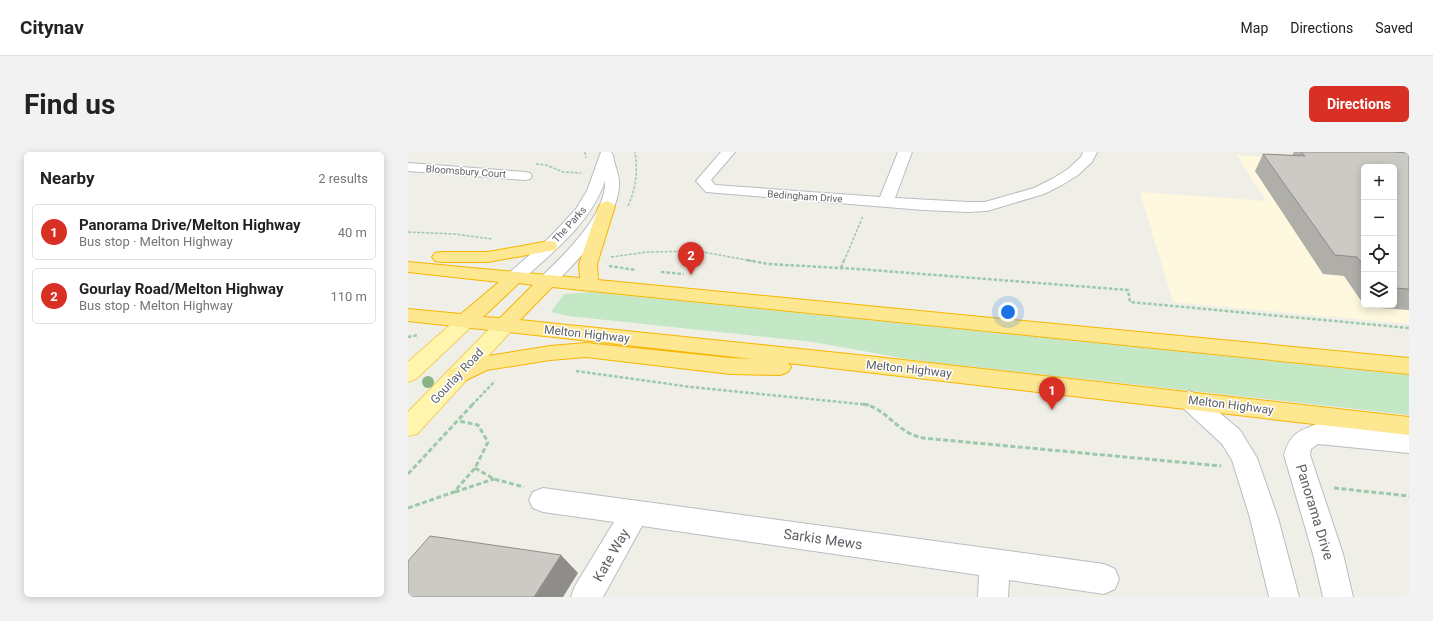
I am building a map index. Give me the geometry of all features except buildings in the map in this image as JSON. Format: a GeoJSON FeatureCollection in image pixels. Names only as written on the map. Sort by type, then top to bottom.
{"type":"FeatureCollection","features":[{"type":"Feature","properties":{"kind":"highway"},"geometry":{"type":"LineString","coordinates":[[589,284],[588,264],[607,206]]}},
{"type":"Feature","properties":{"kind":"highway"},"geometry":{"type":"LineString","coordinates":[[408,254],[469,258],[506,254],[549,246]]}},
{"type":"Feature","properties":{"kind":"highway"},"geometry":{"type":"LineString","coordinates":[[408,267],[1409,366]]}},
{"type":"Feature","properties":{"kind":"highway"},"geometry":{"type":"LineString","coordinates":[[466,321],[515,277]]}},
{"type":"Feature","properties":{"kind":"highway"},"geometry":{"type":"LineString","coordinates":[[505,325],[548,280]]}},
{"type":"Feature","properties":{"kind":"highway","name":"Melton Highway"},"geometry":{"type":"LineString","coordinates":[[408,315],[877,365],[1409,426]]}},
{"type":"Feature","properties":{"kind":"highway"},"geometry":{"type":"LineString","coordinates":[[458,376],[482,364],[550,353],[581,350],[691,362],[760,367],[877,365]]}},
{"type":"Feature","properties":{"kind":"main road"},"geometry":{"type":"LineString","coordinates":[[408,374],[466,321]]}},
{"type":"Feature","properties":{"kind":"main road","name":"Gourlay Road"},"geometry":{"type":"LineString","coordinates":[[408,427],[505,325]]}},
{"type":"Feature","properties":{"kind":"street","name":"Bedingham Drive"},"geometry":{"type":"LineString","coordinates":[[728,152],[706,175],[703,181],[706,186],[711,188],[869,201],[968,207],[987,206],[1039,191],[1073,172],[1088,155],[1104,152]]}},
{"type":"Feature","properties":{"kind":"street"},"geometry":{"type":"LineString","coordinates":[[886,202],[906,152]]}},
{"type":"Feature","properties":{"kind":"street","name":"The Parks"},"geometry":{"type":"LineString","coordinates":[[548,280],[580,245],[607,206],[613,187],[606,155]]}},
{"type":"Feature","properties":{"kind":"street","name":"The Parks"},"geometry":{"type":"LineString","coordinates":[[515,277],[571,225],[589,201],[606,155]]}},
{"type":"Feature","properties":{"kind":"street","name":"Bloomsbury Court"},"geometry":{"type":"LineString","coordinates":[[408,167],[525,176]]}},
{"type":"Feature","properties":{"kind":"street"},"geometry":{"type":"LineString","coordinates":[[1189,400],[1231,438],[1244,458],[1264,518],[1284,597]]}},
{"type":"Feature","properties":{"kind":"street","name":"Panorama Drive"},"geometry":{"type":"LineString","coordinates":[[1338,597],[1328,554],[1298,455],[1299,446],[1305,438],[1317,434],[1409,443]]}},
{"type":"Feature","properties":{"kind":"street","name":"Sarkis Mews"},"geometry":{"type":"LineString","coordinates":[[543,500],[1104,579]]}},
{"type":"Feature","properties":{"kind":"street","name":"Kate Way"},"geometry":{"type":"LineString","coordinates":[[586,597],[635,512]]}},
{"type":"Feature","properties":{"kind":"street"},"geometry":{"type":"LineString","coordinates":[[993,597],[994,564]]}},
{"type":"Feature","properties":{"kind":"path"},"geometry":{"type":"LineString","coordinates":[[585,152],[586,162]]}},
{"type":"Feature","properties":{"kind":"path"},"geometry":{"type":"LineString","coordinates":[[628,208],[631,201],[636,174],[635,152]]}},
{"type":"Feature","properties":{"kind":"path"},"geometry":{"type":"LineString","coordinates":[[562,172],[584,173]]}},
{"type":"Feature","properties":{"kind":"path"},"geometry":{"type":"LineString","coordinates":[[841,268],[869,201]]}},
{"type":"Feature","properties":{"kind":"path"},"geometry":{"type":"LineString","coordinates":[[408,232],[454,234],[496,240]]}},
{"type":"Feature","properties":{"kind":"path"},"geometry":{"type":"LineString","coordinates":[[608,257],[647,252],[698,252],[768,264],[841,268],[1128,290],[1130,302],[1409,328]]}},
{"type":"Feature","properties":{"kind":"path"},"geometry":{"type":"LineString","coordinates":[[608,266],[638,270]]}},
{"type":"Feature","properties":{"kind":"path"},"geometry":{"type":"LineString","coordinates":[[654,272],[684,274]]}},
{"type":"Feature","properties":{"kind":"path"},"geometry":{"type":"LineString","coordinates":[[408,337],[416,335]]}},
{"type":"Feature","properties":{"kind":"path"},"geometry":{"type":"LineString","coordinates":[[575,371],[691,387],[869,406],[881,411],[904,432],[912,436],[923,438],[1222,466]]}},
{"type":"Feature","properties":{"kind":"path"},"geometry":{"type":"LineString","coordinates":[[408,474],[498,378]]}},
{"type":"Feature","properties":{"kind":"path"},"geometry":{"type":"LineString","coordinates":[[454,492],[475,468],[488,442],[478,425],[458,421]]}},
{"type":"Feature","properties":{"kind":"path"},"geometry":{"type":"LineString","coordinates":[[475,468],[494,479],[522,485],[543,500]]}},
{"type":"Feature","properties":{"kind":"path"},"geometry":{"type":"LineString","coordinates":[[408,508],[494,479]]}},
{"type":"Feature","properties":{"kind":"path"},"geometry":{"type":"LineString","coordinates":[[1330,488],[1409,496]]}},
{"type":"Feature","properties":{"kind":"shaded area"},"geometry":{"type":"Polygon","coordinates":[[[1237,155],[1378,164],[1361,164],[1361,308],[1397,308],[1397,165],[1409,166],[1409,324],[1173,302],[1140,192],[1266,201],[1237,155]]]}},
{"type":"Feature","properties":{"kind":"green space"},"geometry":{"type":"Polygon","coordinates":[[[591,292],[1409,375],[1409,415],[939,363],[907,359],[813,342],[568,316],[551,312],[564,294],[591,292]]]}},
{"type":"Feature","properties":{"kind":"place","name":"Gourlay Road/Melton Highway"},"geometry":{"type":"Point","coordinates":[691,275]}},
{"type":"Feature","properties":{"kind":"place","name":"Panorama Drive/Melton Highway"},"geometry":{"type":"Point","coordinates":[1052,410]}}]}
